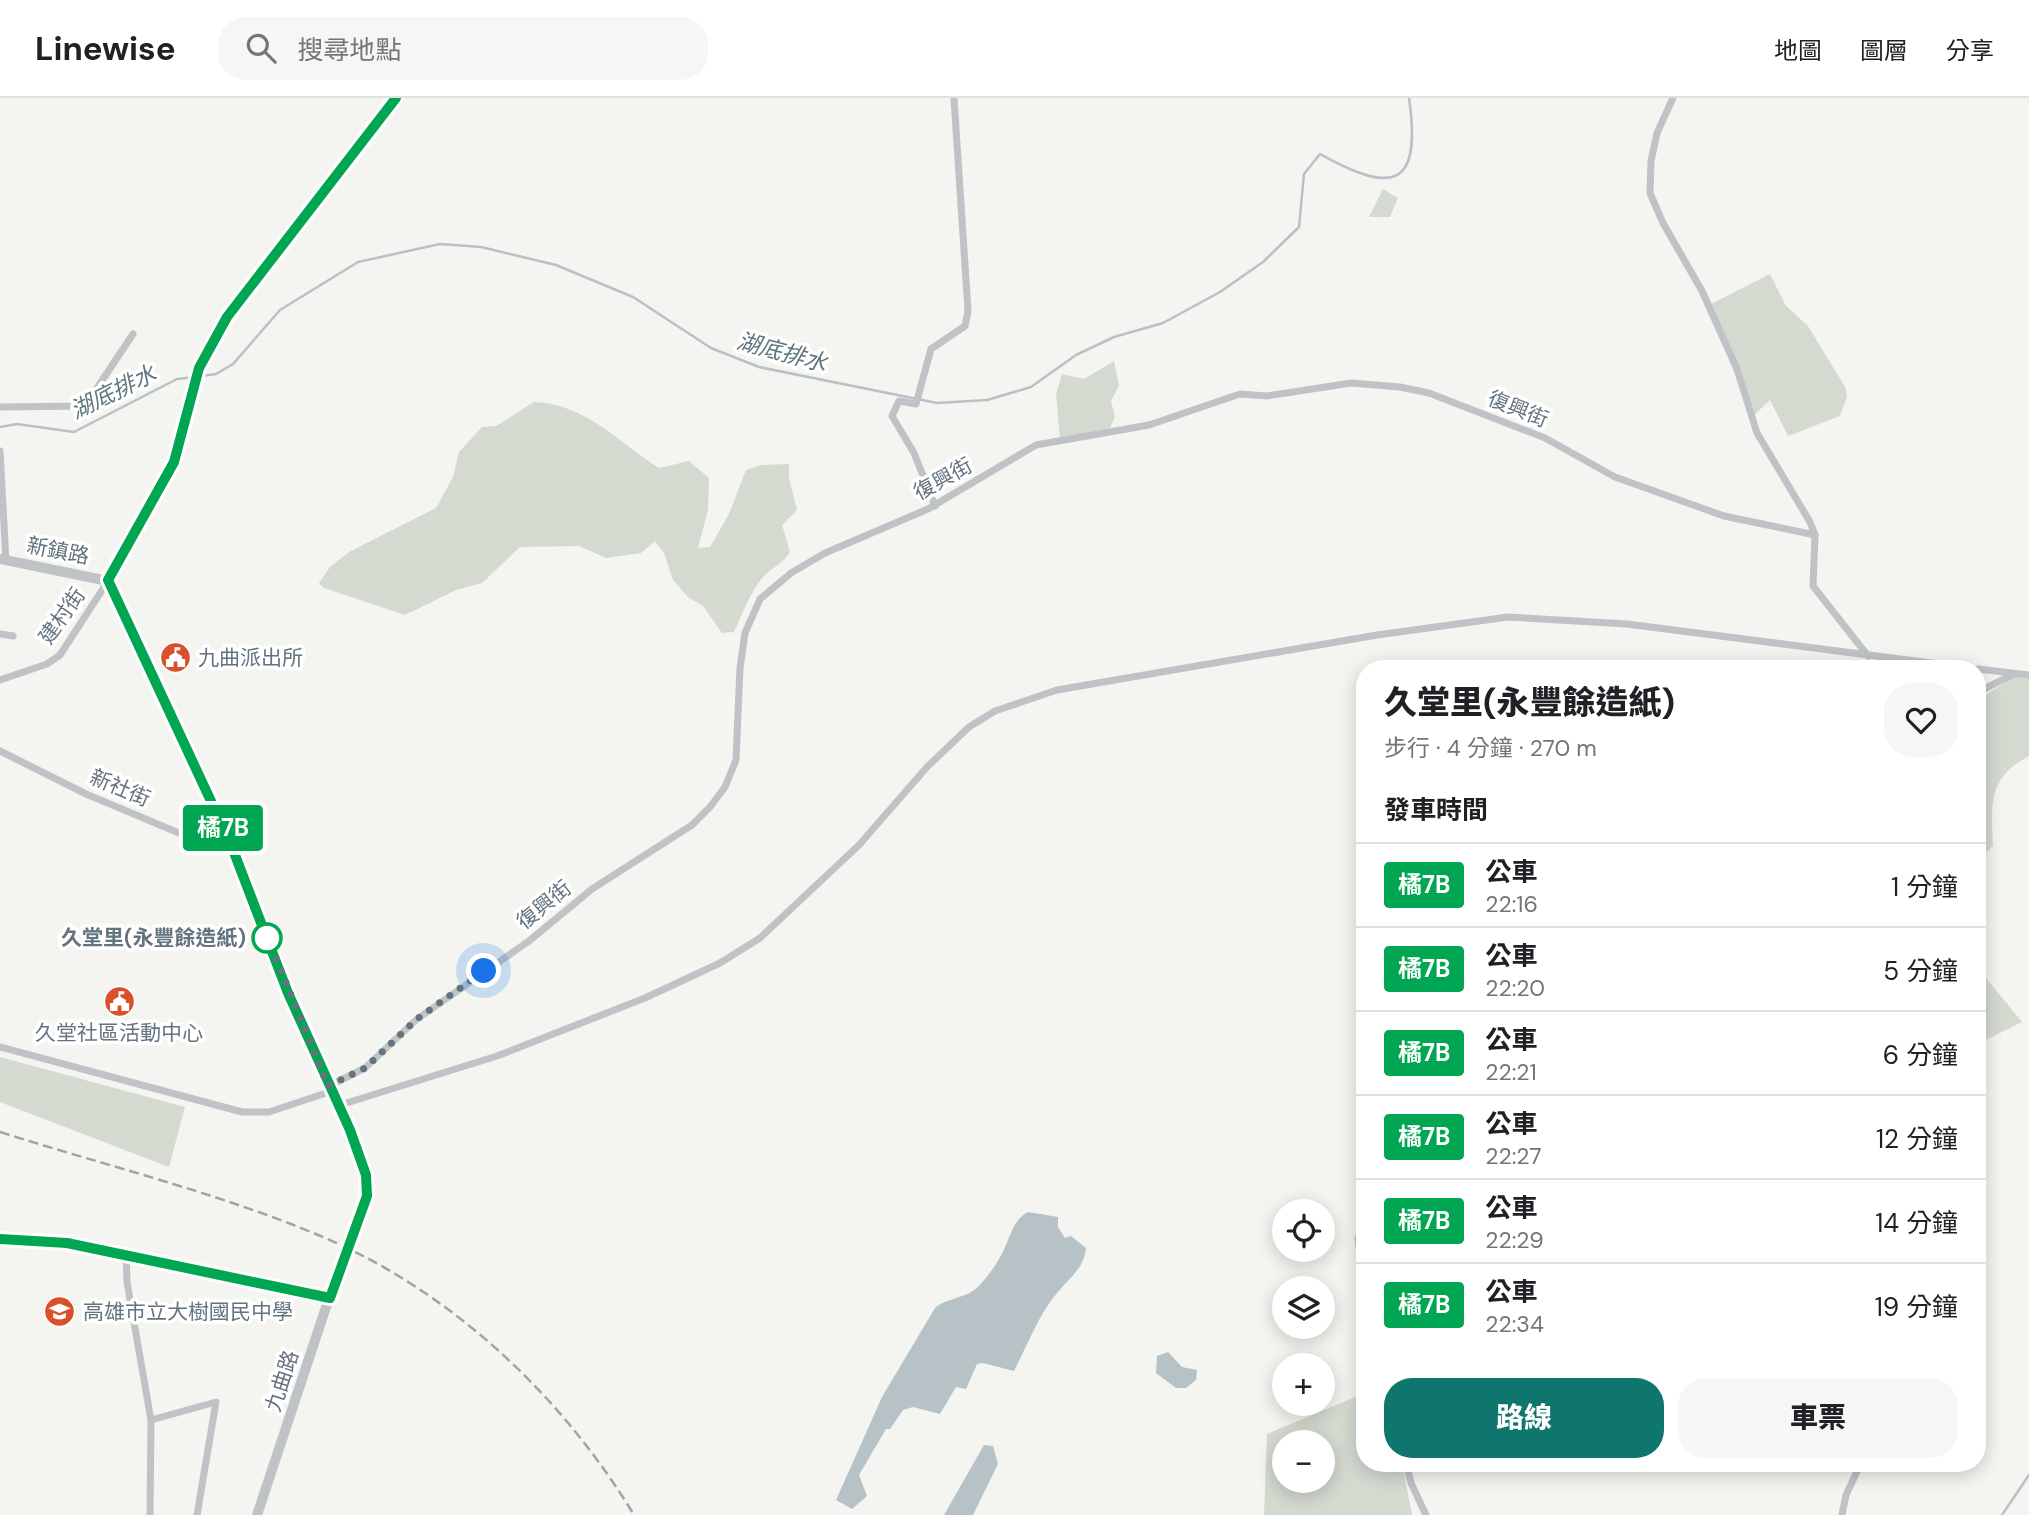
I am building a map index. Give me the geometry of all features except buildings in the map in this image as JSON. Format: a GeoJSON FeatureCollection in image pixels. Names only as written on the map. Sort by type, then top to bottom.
{"type":"FeatureCollection","features":[{"type":"Feature","properties":{"kind":"street"},"geometry":{"type":"LineString","coordinates":[[108,580],[174,462],[199,368],[227,317],[396,98]]}},
{"type":"Feature","properties":{"kind":"street"},"geometry":{"type":"LineString","coordinates":[[935,506],[914,453],[892,416],[899,401],[916,404],[931,349],[965,326],[968,311],[954,98]]}},
{"type":"Feature","properties":{"kind":"street"},"geometry":{"type":"LineString","coordinates":[[1673,98],[1657,133],[1651,161],[1650,193],[1669,234],[1702,291],[1737,369],[1757,433],[1800,501],[1815,535],[1813,586],[1868,656]]}},
{"type":"Feature","properties":{"kind":"street"},"geometry":{"type":"LineString","coordinates":[[0,407],[85,406],[133,334]]}},
{"type":"Feature","properties":{"kind":"street","name":"復興街"},"geometry":{"type":"LineString","coordinates":[[0,1047],[242,1112],[269,1112],[330,1088],[365,1068],[417,1019],[529,941],[592,889],[692,825],[725,788],[736,761],[740,667],[745,634],[760,598],[791,573],[825,553],[935,506],[1036,445],[1149,425],[1240,394],[1267,396],[1351,383],[1400,387],[1429,393],[1545,438],[1615,477],[1724,516],[1815,535]]}},
{"type":"Feature","properties":{"kind":"street"},"geometry":{"type":"LineString","coordinates":[[0,451],[3,560]]}},
{"type":"Feature","properties":{"kind":"street","name":"新鎮路"},"geometry":{"type":"LineString","coordinates":[[3,560],[108,580]]}},
{"type":"Feature","properties":{"kind":"street","name":"建村街"},"geometry":{"type":"LineString","coordinates":[[0,680],[47,664],[60,655],[108,580]]}},
{"type":"Feature","properties":{"kind":"street","name":"九曲路"},"geometry":{"type":"LineString","coordinates":[[108,580],[230,842],[288,993],[366,1175],[367,1196],[257,1515]]}},
{"type":"Feature","properties":{"kind":"street"},"geometry":{"type":"LineString","coordinates":[[337,1106],[497,1056],[645,998],[720,963],[760,938],[859,845],[928,767],[969,727],[995,711],[1057,690],[1377,635],[1508,617],[1628,624],[1902,660]]}},
{"type":"Feature","properties":{"kind":"street"},"geometry":{"type":"LineString","coordinates":[[0,634],[13,636]]}},
{"type":"Feature","properties":{"kind":"street"},"geometry":{"type":"LineString","coordinates":[[1986,670],[2029,675]]}},
{"type":"Feature","properties":{"kind":"street"},"geometry":{"type":"LineString","coordinates":[[1986,688],[2014,674]]}},
{"type":"Feature","properties":{"kind":"street","name":"新社街"},"geometry":{"type":"LineString","coordinates":[[0,751],[86,794],[198,841],[230,842]]}},
{"type":"Feature","properties":{"kind":"street"},"geometry":{"type":"LineString","coordinates":[[0,1239],[67,1243],[330,1298]]}},
{"type":"Feature","properties":{"kind":"street"},"geometry":{"type":"LineString","coordinates":[[127,1255],[127,1282],[151,1420],[150,1515]]}},
{"type":"Feature","properties":{"kind":"street"},"geometry":{"type":"LineString","coordinates":[[151,1420],[216,1402],[197,1515]]}},
{"type":"Feature","properties":{"kind":"street"},"geometry":{"type":"LineString","coordinates":[[1408,1472],[1426,1515]]}},
{"type":"Feature","properties":{"kind":"street"},"geometry":{"type":"LineString","coordinates":[[1842,1515],[1846,1494],[1857,1472]]}},
{"type":"Feature","properties":{"kind":"shaded area"},"geometry":{"type":"Polygon","coordinates":[[[1383,189],[1398,198],[1390,217],[1369,217],[1383,189]]]}},
{"type":"Feature","properties":{"kind":"shaded area"},"geometry":{"type":"Polygon","coordinates":[[[1770,274],[1786,306],[1808,326],[1845,387],[1847,397],[1840,416],[1788,436],[1770,400],[1751,418],[1709,305],[1770,274]]]}},
{"type":"Feature","properties":{"kind":"shaded area"},"geometry":{"type":"Polygon","coordinates":[[[1114,361],[1119,386],[1111,401],[1115,417],[1110,428],[1060,438],[1056,394],[1062,374],[1084,379],[1114,361]]]}},
{"type":"Feature","properties":{"kind":"shaded area"},"geometry":{"type":"Polygon","coordinates":[[[534,402],[553,404],[586,417],[659,468],[689,461],[709,478],[708,510],[698,548],[710,547],[729,514],[746,470],[761,465],[789,464],[789,478],[797,510],[782,525],[790,552],[756,587],[734,632],[722,633],[703,606],[688,597],[673,580],[664,553],[655,541],[641,553],[606,558],[579,546],[520,547],[482,583],[456,590],[405,615],[324,588],[319,583],[330,567],[349,552],[436,508],[453,477],[459,452],[482,427],[496,426],[534,402]]]}},
{"type":"Feature","properties":{"kind":"shaded area"},"geometry":{"type":"Polygon","coordinates":[[[2017,675],[2029,677],[2029,756],[2006,773],[1999,783],[1993,804],[1993,846],[1986,853],[1986,695],[2017,675]]]}},
{"type":"Feature","properties":{"kind":"shaded area"},"geometry":{"type":"Polygon","coordinates":[[[1986,978],[2022,1022],[1986,1040],[1986,978]]]}},
{"type":"Feature","properties":{"kind":"shaded area"},"geometry":{"type":"Polygon","coordinates":[[[0,1057],[185,1107],[169,1167],[0,1102],[0,1057]]]}},
{"type":"Feature","properties":{"kind":"shaded area"},"geometry":{"type":"Polygon","coordinates":[[[1028,1212],[1058,1217],[1058,1227],[1065,1238],[1071,1236],[1086,1248],[1079,1268],[1045,1311],[1014,1371],[977,1364],[966,1389],[956,1387],[940,1414],[913,1407],[903,1410],[890,1429],[886,1429],[859,1475],[867,1496],[852,1509],[836,1500],[882,1397],[935,1308],[979,1286],[997,1262],[1014,1226],[1028,1212]]]}},
{"type":"Feature","properties":{"kind":"shaded area"},"geometry":{"type":"Polygon","coordinates":[[[1168,1352],[1182,1367],[1197,1370],[1196,1380],[1186,1388],[1176,1388],[1156,1373],[1157,1356],[1168,1352]]]}},
{"type":"Feature","properties":{"kind":"shaded area"},"geometry":{"type":"Polygon","coordinates":[[[1356,1397],[1356,1472],[1404,1472],[1412,1515],[1264,1515],[1267,1434],[1272,1432],[1272,1493],[1335,1493],[1335,1430],[1277,1430],[1310,1416],[1335,1416],[1335,1406],[1356,1397]]]}},
{"type":"Feature","properties":{"kind":"shaded area"},"geometry":{"type":"Polygon","coordinates":[[[984,1445],[993,1446],[998,1464],[973,1515],[944,1515],[984,1445]]]}},
{"type":"Feature","properties":{"kind":"waterway","name":"湖底排水"},"geometry":{"type":"LineString","coordinates":[[201,376],[216,374],[233,364],[280,310],[358,262],[440,244],[481,247],[556,265],[633,297],[711,348],[759,367],[937,403],[987,400],[1031,387],[1076,355],[1114,337],[1163,323],[1220,292],[1263,262],[1299,227],[1304,174],[1320,154],[1367,175],[1384,178],[1397,175],[1406,166],[1411,150],[1409,98]]}},
{"type":"Feature","properties":{"kind":"waterway","name":"湖底排水"},"geometry":{"type":"LineString","coordinates":[[0,427],[17,424],[74,432],[177,379],[194,377]]}},
{"type":"Feature","properties":{"kind":"waterway"},"geometry":{"type":"LineString","coordinates":[[2002,1515],[2029,1475]]}},
{"type":"Feature","properties":{"kind":"railway"},"geometry":{"type":"LineString","coordinates":[[0,1132],[203,1193],[284,1221],[370,1260],[416,1287],[500,1352],[538,1389],[573,1429],[634,1515]]}},
{"type":"Feature","properties":{"kind":"bus line","name":"橘7B"},"geometry":{"type":"LineString","coordinates":[[0,1239],[20,1238],[67,1243],[330,1298],[367,1196],[366,1175],[350,1130],[288,993],[230,842],[182,733],[108,580],[174,462],[199,368],[206,352],[227,317],[287,236],[396,98]]}},
{"type":"Feature","properties":{"kind":"place","name":"九曲派出所"},"geometry":{"type":"Point","coordinates":[175,658]}},
{"type":"Feature","properties":{"kind":"place","name":"久堂里(永豐餘造紙)"},"geometry":{"type":"Point","coordinates":[267,938]}},
{"type":"Feature","properties":{"kind":"place","name":"久堂社區活動中心"},"geometry":{"type":"Point","coordinates":[119,1001]}},
{"type":"Feature","properties":{"kind":"place","name":"高雄市立大樹國民中學"},"geometry":{"type":"Point","coordinates":[60,1312]}},
{"type":"Feature","properties":{"kind":"route"},"geometry":{"type":"LineString","coordinates":[[267,938],[265,931],[328,1086],[365,1068],[417,1019],[484,971]]}}]}
